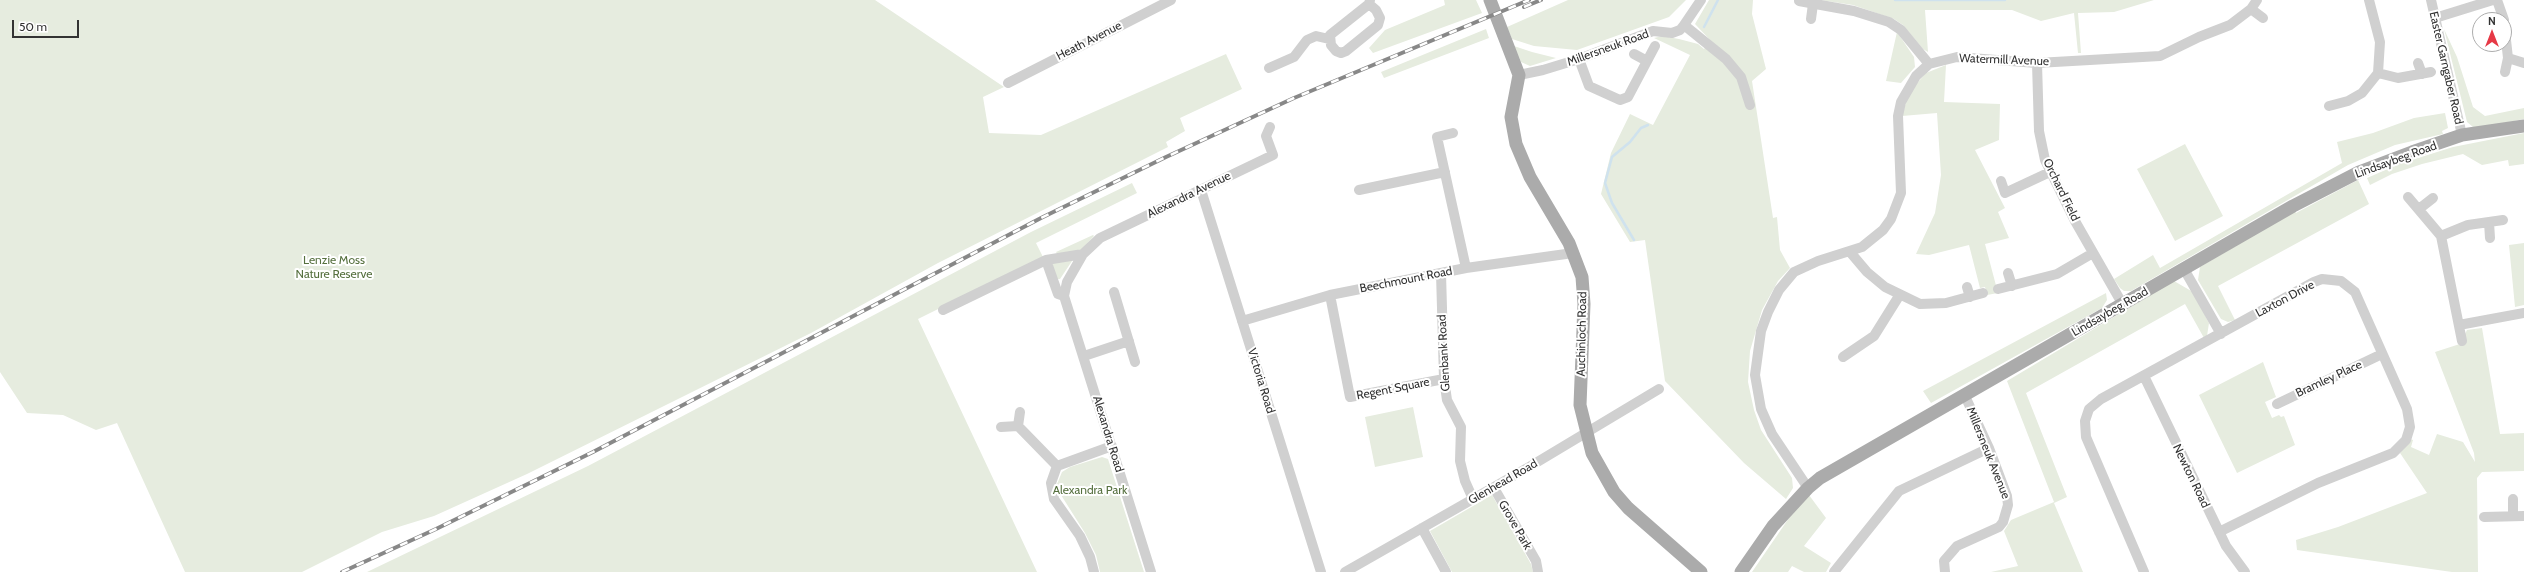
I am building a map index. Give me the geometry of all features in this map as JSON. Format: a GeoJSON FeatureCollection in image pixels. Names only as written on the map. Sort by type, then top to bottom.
{"type":"FeatureCollection","features":[{"type":"Feature","properties":{"kind":"main road"},"geometry":{"type":"LineString","coordinates":[[1490,0],[1519,74]]}},
{"type":"Feature","properties":{"kind":"main road","name":"Auchinloch Road"},"geometry":{"type":"LineString","coordinates":[[1519,74],[1512,117],[1516,144],[1530,177],[1573,253],[1582,277],[1584,304],[1580,405],[1586,434],[1592,453],[1614,492],[1628,508],[1701,572]]}},
{"type":"Feature","properties":{"kind":"main road","name":"Lindsaybeg Road"},"geometry":{"type":"LineString","coordinates":[[1741,572],[1774,526],[1808,488],[1831,471],[1965,396],[2184,269],[2341,181],[2381,163],[2462,135],[2524,126]]}},
{"type":"Feature","properties":{"kind":"street","name":"Heath Avenue"},"geometry":{"type":"LineString","coordinates":[[1008,83],[1171,0]]}},
{"type":"Feature","properties":{"kind":"street"},"geometry":{"type":"LineString","coordinates":[[1701,0],[1684,25],[1726,59],[1741,77],[1750,105]]}},
{"type":"Feature","properties":{"kind":"street","name":"Watermill Avenue"},"geometry":{"type":"LineString","coordinates":[[1928,64],[1957,57],[2037,63],[2160,56],[2230,25],[2251,9],[2257,0]]}},
{"type":"Feature","properties":{"kind":"street"},"geometry":{"type":"LineString","coordinates":[[2329,106],[2348,101],[2362,93],[2378,73],[2380,42],[2369,0]]}},
{"type":"Feature","properties":{"kind":"street","name":"Easter Garngaber Road"},"geometry":{"type":"LineString","coordinates":[[2431,0],[2462,135]]}},
{"type":"Feature","properties":{"kind":"street"},"geometry":{"type":"LineString","coordinates":[[2435,18],[2493,0]]}},
{"type":"Feature","properties":{"kind":"street"},"geometry":{"type":"LineString","coordinates":[[2497,0],[2501,12]]}},
{"type":"Feature","properties":{"kind":"street"},"geometry":{"type":"LineString","coordinates":[[1799,1],[1854,11],[1889,22],[1900,30],[1928,64],[1916,76],[1906,91],[1898,116],[1902,175],[1897,207],[1878,235],[1850,252],[1810,264],[1788,278],[1768,312],[1757,351],[1755,375],[1761,409],[1772,434],[1808,488]]}},
{"type":"Feature","properties":{"kind":"street"},"geometry":{"type":"LineString","coordinates":[[1369,2],[1376,10],[1380,18],[1378,24],[1371,31],[1340,53],[1331,45],[1329,39],[1369,2]]}},
{"type":"Feature","properties":{"kind":"street"},"geometry":{"type":"LineString","coordinates":[[1811,19],[1813,4]]}},
{"type":"Feature","properties":{"kind":"street"},"geometry":{"type":"LineString","coordinates":[[2251,9],[2263,18]]}},
{"type":"Feature","properties":{"kind":"street","name":"Millersneuk Road"},"geometry":{"type":"LineString","coordinates":[[1519,74],[1543,70],[1579,59],[1653,31],[1672,32],[1680,30],[1684,25]]}},
{"type":"Feature","properties":{"kind":"street"},"geometry":{"type":"LineString","coordinates":[[1269,68],[1294,57],[1307,40],[1316,36],[1329,39]]}},
{"type":"Feature","properties":{"kind":"street"},"geometry":{"type":"LineString","coordinates":[[1579,59],[1589,86],[1620,100],[1628,97],[1655,46]]}},
{"type":"Feature","properties":{"kind":"street"},"geometry":{"type":"LineString","coordinates":[[2505,72],[2508,58],[2507,52]]}},
{"type":"Feature","properties":{"kind":"street"},"geometry":{"type":"LineString","coordinates":[[1634,54],[1647,61]]}},
{"type":"Feature","properties":{"kind":"street"},"geometry":{"type":"LineString","coordinates":[[2508,58],[2524,63]]}},
{"type":"Feature","properties":{"kind":"street","name":"Orchard Field"},"geometry":{"type":"LineString","coordinates":[[2037,63],[2040,138],[2050,172],[2122,305]]}},
{"type":"Feature","properties":{"kind":"street"},"geometry":{"type":"LineString","coordinates":[[2378,73],[2398,78],[2426,73],[2418,64]]}},
{"type":"Feature","properties":{"kind":"street","name":"Alexandra Avenue"},"geometry":{"type":"LineString","coordinates":[[1064,296],[1067,282],[1072,271],[1083,254],[1100,238],[1273,155],[1266,136],[1270,127]]}},
{"type":"Feature","properties":{"kind":"street"},"geometry":{"type":"LineString","coordinates":[[1452,133],[1437,137],[1466,268]]}},
{"type":"Feature","properties":{"kind":"street"},"geometry":{"type":"LineString","coordinates":[[1359,190],[1445,172]]}},
{"type":"Feature","properties":{"kind":"street"},"geometry":{"type":"LineString","coordinates":[[2001,181],[2005,193],[2050,172]]}},
{"type":"Feature","properties":{"kind":"street","name":"Victoria Road"},"geometry":{"type":"LineString","coordinates":[[1201,190],[1321,572]]}},
{"type":"Feature","properties":{"kind":"street"},"geometry":{"type":"LineString","coordinates":[[2408,197],[2441,236],[2462,341]]}},
{"type":"Feature","properties":{"kind":"street"},"geometry":{"type":"LineString","coordinates":[[2419,209],[2433,198]]}},
{"type":"Feature","properties":{"kind":"street"},"geometry":{"type":"LineString","coordinates":[[2441,236],[2468,225],[2503,220]]}},
{"type":"Feature","properties":{"kind":"street"},"geometry":{"type":"LineString","coordinates":[[2489,222],[2490,238]]}},
{"type":"Feature","properties":{"kind":"street"},"geometry":{"type":"LineString","coordinates":[[1850,252],[1867,272],[1899,296],[1920,304],[1933,305],[1983,293]]}},
{"type":"Feature","properties":{"kind":"street","name":"Beechmount Road"},"geometry":{"type":"LineString","coordinates":[[1242,321],[1330,295],[1466,268],[1573,253]]}},
{"type":"Feature","properties":{"kind":"street"},"geometry":{"type":"LineString","coordinates":[[1998,289],[2057,274],[2093,253]]}},
{"type":"Feature","properties":{"kind":"street"},"geometry":{"type":"LineString","coordinates":[[943,310],[1046,260],[1083,254]]}},
{"type":"Feature","properties":{"kind":"street","name":"Alexandra Road"},"geometry":{"type":"LineString","coordinates":[[1046,260],[1058,294],[1064,296],[1151,572]]}},
{"type":"Feature","properties":{"kind":"street"},"geometry":{"type":"LineString","coordinates":[[2184,269],[2221,334]]}},
{"type":"Feature","properties":{"kind":"street","name":"Glenbank Road"},"geometry":{"type":"LineString","coordinates":[[1441,273],[1444,379],[1447,400],[1461,427],[1460,461],[1465,481],[1473,499]]}},
{"type":"Feature","properties":{"kind":"street"},"geometry":{"type":"LineString","coordinates":[[2008,273],[2012,286]]}},
{"type":"Feature","properties":{"kind":"street","name":"Laxton Drive"},"geometry":{"type":"LineString","coordinates":[[2144,572],[2086,436],[2084,428],[2087,415],[2094,405],[2314,282],[2332,279],[2341,281],[2355,292],[2410,417],[2408,434],[2401,447],[2393,453],[2318,483],[2219,532]]}},
{"type":"Feature","properties":{"kind":"street"},"geometry":{"type":"LineString","coordinates":[[1967,287],[1970,297]]}},
{"type":"Feature","properties":{"kind":"street"},"geometry":{"type":"LineString","coordinates":[[1114,292],[1135,362]]}},
{"type":"Feature","properties":{"kind":"street","name":"Regent Square"},"geometry":{"type":"LineString","coordinates":[[1330,295],[1350,397],[1444,379]]}},
{"type":"Feature","properties":{"kind":"street"},"geometry":{"type":"LineString","coordinates":[[1843,357],[1874,336],[1899,296]]}},
{"type":"Feature","properties":{"kind":"street"},"geometry":{"type":"LineString","coordinates":[[2459,326],[2524,313]]}},
{"type":"Feature","properties":{"kind":"street"},"geometry":{"type":"LineString","coordinates":[[1084,356],[1129,341]]}},
{"type":"Feature","properties":{"kind":"street","name":"Bramley Place"},"geometry":{"type":"LineString","coordinates":[[2277,404],[2382,354]]}},
{"type":"Feature","properties":{"kind":"street","name":"Newton Road"},"geometry":{"type":"LineString","coordinates":[[2144,376],[2232,558],[2245,572]]}},
{"type":"Feature","properties":{"kind":"street","name":"Glenhead Road"},"geometry":{"type":"LineString","coordinates":[[1345,572],[1494,488],[1659,389]]}},
{"type":"Feature","properties":{"kind":"street","name":"Millersneuk Avenue"},"geometry":{"type":"LineString","coordinates":[[1944,572],[1944,561],[1957,546],[1999,528],[2006,514],[2007,496],[1989,448],[1965,396]]}},
{"type":"Feature","properties":{"kind":"street"},"geometry":{"type":"LineString","coordinates":[[1018,426],[1020,412]]}},
{"type":"Feature","properties":{"kind":"street"},"geometry":{"type":"LineString","coordinates":[[1001,427],[1018,426],[1057,466]]}},
{"type":"Feature","properties":{"kind":"street"},"geometry":{"type":"LineString","coordinates":[[1057,466],[1112,446]]}},
{"type":"Feature","properties":{"kind":"street"},"geometry":{"type":"LineString","coordinates":[[1834,572],[1899,491],[1989,448]]}},
{"type":"Feature","properties":{"kind":"street"},"geometry":{"type":"LineString","coordinates":[[1057,466],[1051,483],[1054,499],[1080,536],[1090,557],[1094,572]]}},
{"type":"Feature","properties":{"kind":"street","name":"Grove Park"},"geometry":{"type":"LineString","coordinates":[[1494,488],[1536,561],[1548,572]]}},
{"type":"Feature","properties":{"kind":"street"},"geometry":{"type":"LineString","coordinates":[[2513,499],[2513,516]]}},
{"type":"Feature","properties":{"kind":"street"},"geometry":{"type":"LineString","coordinates":[[2484,517],[2524,516]]}},
{"type":"Feature","properties":{"kind":"street"},"geometry":{"type":"LineString","coordinates":[[1422,528],[1446,572]]}},
{"type":"Feature","properties":{"kind":"street","name":"Grove Park"},"geometry":{"type":"LineString","coordinates":[[1536,561],[1538,572]]}},
{"type":"Feature","properties":{"kind":"green space","name":"Lenzie Moss Nature Reserve"},"geometry":{"type":"Polygon","coordinates":[[[0,0],[875,0],[1004,87],[983,97],[989,133],[1041,135],[1226,54],[1242,89],[1180,118],[1185,131],[1166,142],[1168,147],[938,263],[811,333],[527,474],[434,516],[382,532],[302,572],[185,572],[117,423],[96,430],[63,415],[27,413],[0,372],[0,0]]]}},
{"type":"Feature","properties":{"kind":"green space"},"geometry":{"type":"Polygon","coordinates":[[[1444,0],[1476,0],[1482,13],[1373,53],[1369,48],[1385,30],[1445,5],[1444,0]]]}},
{"type":"Feature","properties":{"kind":"green space"},"geometry":{"type":"Polygon","coordinates":[[[1568,0],[1686,0],[1669,17],[1577,50],[1534,46],[1512,39],[1507,27],[1568,0]]]}},
{"type":"Feature","properties":{"kind":"green space"},"geometry":{"type":"Polygon","coordinates":[[[1709,0],[1753,0],[1752,14],[1766,69],[1752,81],[1773,218],[1777,217],[1780,250],[1790,268],[1778,281],[1762,310],[1750,351],[1748,382],[1754,410],[1761,430],[1792,478],[1793,488],[1786,499],[1744,463],[1665,381],[1645,240],[1630,242],[1601,194],[1611,153],[1630,114],[1653,125],[1690,55],[1654,38],[1662,36],[1679,39],[1698,44],[1704,49],[1711,41],[1695,24],[1709,0]]]}},
{"type":"Feature","properties":{"kind":"green space"},"geometry":{"type":"Polygon","coordinates":[[[1820,0],[2154,0],[2114,12],[2078,13],[2081,53],[2078,53],[2074,13],[2041,21],[2012,10],[1925,10],[1928,52],[1923,49],[1903,25],[1894,19],[1853,5],[1820,0]]]}},
{"type":"Feature","properties":{"kind":"green space"},"geometry":{"type":"Polygon","coordinates":[[[1486,29],[1489,38],[1384,78],[1381,72],[1486,29]]]}},
{"type":"Feature","properties":{"kind":"green space"},"geometry":{"type":"Polygon","coordinates":[[[2444,29],[2457,57],[2473,107],[2485,116],[2524,108],[2524,119],[2479,128],[2473,127],[2467,122],[2444,29]]]}},
{"type":"Feature","properties":{"kind":"green space"},"geometry":{"type":"Polygon","coordinates":[[[1897,32],[1914,57],[1915,67],[1901,83],[1886,81],[1897,32]]]}},
{"type":"Feature","properties":{"kind":"green space"},"geometry":{"type":"Polygon","coordinates":[[[1514,46],[1556,58],[1530,66],[1521,62],[1514,46]]]}},
{"type":"Feature","properties":{"kind":"green space"},"geometry":{"type":"Polygon","coordinates":[[[1946,65],[1944,102],[2000,104],[1999,140],[1975,150],[2005,208],[1998,212],[2009,238],[1985,244],[1998,293],[1987,295],[1985,287],[1980,288],[1969,245],[1929,255],[1916,254],[1935,213],[1941,175],[1937,113],[1902,116],[1909,92],[1926,73],[1946,65]]]}},
{"type":"Feature","properties":{"kind":"green space"},"geometry":{"type":"Polygon","coordinates":[[[2445,113],[2448,128],[2442,131],[2443,134],[2395,145],[2348,165],[2131,291],[2124,291],[2114,279],[2153,255],[2160,268],[2342,163],[2337,142],[2373,133],[2414,118],[2445,113]]]}},
{"type":"Feature","properties":{"kind":"green space"},"geometry":{"type":"Polygon","coordinates":[[[2524,133],[2524,164],[2509,166],[2508,160],[2482,165],[2463,154],[2422,164],[2392,174],[2370,185],[2367,178],[2399,164],[2453,147],[2524,133]]]}},
{"type":"Feature","properties":{"kind":"green space"},"geometry":{"type":"Polygon","coordinates":[[[2185,144],[2223,216],[2175,241],[2137,169],[2185,144]]]}},
{"type":"Feature","properties":{"kind":"green space"},"geometry":{"type":"Polygon","coordinates":[[[2358,180],[2369,204],[2218,286],[2235,320],[2228,322],[2221,319],[2198,280],[2200,267],[2295,211],[2296,213],[2358,180]]]}},
{"type":"Feature","properties":{"kind":"green space"},"geometry":{"type":"Polygon","coordinates":[[[1132,183],[1137,193],[1036,243],[1043,257],[918,319],[1037,572],[367,572],[588,466],[1031,232],[1132,183]]]}},
{"type":"Feature","properties":{"kind":"green space"},"geometry":{"type":"Polygon","coordinates":[[[1093,235],[1094,236],[1081,250],[1058,255],[1056,252],[1093,235]]]}},
{"type":"Feature","properties":{"kind":"green space"},"geometry":{"type":"Polygon","coordinates":[[[2524,243],[2524,305],[2515,307],[2509,245],[2524,243]]]}},
{"type":"Feature","properties":{"kind":"green space"},"geometry":{"type":"Polygon","coordinates":[[[1074,258],[1060,279],[1056,279],[1051,261],[1074,258]]]}},
{"type":"Feature","properties":{"kind":"green space"},"geometry":{"type":"Polygon","coordinates":[[[2174,281],[2193,292],[2209,323],[2207,336],[2204,338],[2185,304],[2026,393],[2067,497],[2054,503],[2083,572],[1991,572],[2018,566],[2004,531],[2011,520],[2054,502],[2007,381],[2174,281]]]}},
{"type":"Feature","properties":{"kind":"green space"},"geometry":{"type":"Polygon","coordinates":[[[2106,293],[2107,300],[2102,308],[1931,403],[1923,391],[2106,293]]]}},
{"type":"Feature","properties":{"kind":"green space"},"geometry":{"type":"Polygon","coordinates":[[[2482,328],[2500,434],[2524,433],[2524,471],[2482,472],[2477,478],[2478,572],[2452,572],[2297,550],[2296,540],[2338,527],[2427,493],[2400,453],[2410,439],[2413,440],[2411,447],[2429,455],[2437,434],[2463,442],[2475,462],[2474,453],[2435,352],[2466,342],[2465,334],[2467,330],[2482,328]]]}},
{"type":"Feature","properties":{"kind":"green space"},"geometry":{"type":"Polygon","coordinates":[[[2263,362],[2276,397],[2265,402],[2272,418],[2279,415],[2281,417],[2284,416],[2295,445],[2237,473],[2199,395],[2263,362]]]}},
{"type":"Feature","properties":{"kind":"green space"},"geometry":{"type":"Polygon","coordinates":[[[1413,407],[1423,457],[1375,467],[1365,417],[1413,407]]]}},
{"type":"Feature","properties":{"kind":"green space","name":"Alexandra Park"},"geometry":{"type":"Polygon","coordinates":[[[1102,457],[1108,459],[1144,572],[1100,572],[1096,555],[1085,533],[1061,495],[1057,484],[1062,472],[1070,467],[1102,457]]]}},
{"type":"Feature","properties":{"kind":"green space"},"geometry":{"type":"Polygon","coordinates":[[[1492,495],[1531,564],[1533,572],[1452,572],[1430,531],[1492,495]]]}},
{"type":"Feature","properties":{"kind":"green space"},"geometry":{"type":"Polygon","coordinates":[[[1809,495],[1826,518],[1804,546],[1831,563],[1826,572],[1804,572],[1792,566],[1788,572],[1752,572],[1789,518],[1809,495]]]}},
{"type":"Feature","properties":{"kind":"waterway"},"geometry":{"type":"LineString","coordinates":[[1704,27],[1718,0]]}},
{"type":"Feature","properties":{"kind":"waterway"},"geometry":{"type":"LineString","coordinates":[[1895,0],[2005,0]]}},
{"type":"Feature","properties":{"kind":"waterway"},"geometry":{"type":"LineString","coordinates":[[1634,240],[1612,203],[1605,183],[1612,157],[1630,142],[1641,128],[1648,125]]}},
{"type":"Feature","properties":{"kind":"railway"},"geometry":{"type":"LineString","coordinates":[[342,572],[436,529],[593,452],[1041,218],[1166,157],[1294,98],[1529,0]]}},
{"type":"Feature","properties":{"kind":"railway"},"geometry":{"type":"LineString","coordinates":[[1524,7],[1541,0]]}}]}
